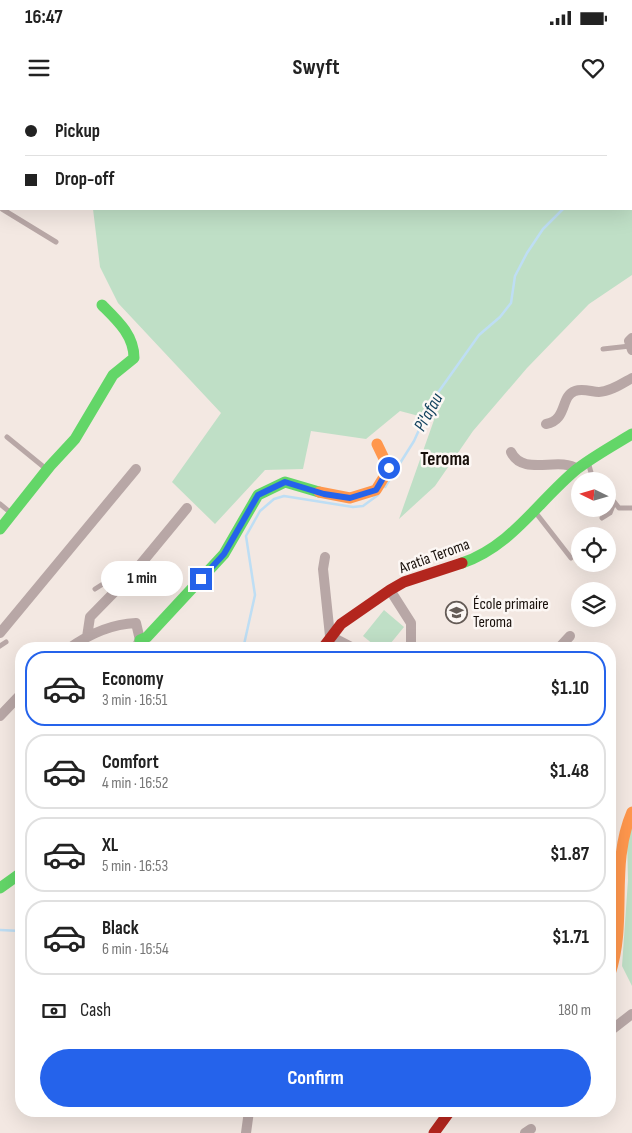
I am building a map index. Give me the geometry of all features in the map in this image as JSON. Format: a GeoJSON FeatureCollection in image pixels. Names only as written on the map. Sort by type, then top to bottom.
{"type":"FeatureCollection","features":[{"type":"Feature","properties":{"kind":"street"},"geometry":{"type":"LineString","coordinates":[[0,529],[11,513],[75,439],[113,374],[134,358],[136,348],[130,337],[102,305]]}},
{"type":"Feature","properties":{"kind":"street"},"geometry":{"type":"LineString","coordinates":[[546,424],[554,422],[560,417],[571,394],[575,391],[602,392],[632,378]]}},
{"type":"Feature","properties":{"kind":"street","name":"Aratia Teroma"},"geometry":{"type":"LineString","coordinates":[[326,642],[341,624],[404,582],[476,558],[504,541],[577,470],[632,434]]}},
{"type":"Feature","properties":{"kind":"street"},"geometry":{"type":"LineString","coordinates":[[141,642],[224,554],[258,495],[285,482],[324,494],[350,498],[376,490],[389,468],[377,444]]}},
{"type":"Feature","properties":{"kind":"street"},"geometry":{"type":"LineString","coordinates":[[511,452],[514,458],[524,463],[547,466],[570,464],[577,470]]}},
{"type":"Feature","properties":{"kind":"street"},"geometry":{"type":"LineString","coordinates":[[3,637],[136,469]]}},
{"type":"Feature","properties":{"kind":"street"},"geometry":{"type":"LineString","coordinates":[[87,637],[90,617],[135,571],[186,508]]}},
{"type":"Feature","properties":{"kind":"street"},"geometry":{"type":"LineString","coordinates":[[326,557],[322,569],[330,636],[342,642]]}},
{"type":"Feature","properties":{"kind":"street","name":"Aratia Teroma"},"geometry":{"type":"LineString","coordinates":[[390,590],[411,622],[411,642]]}},
{"type":"Feature","properties":{"kind":"street"},"geometry":{"type":"LineString","coordinates":[[79,642],[96,631],[136,623],[138,642]]}},
{"type":"Feature","properties":{"kind":"street"},"geometry":{"type":"LineString","coordinates":[[564,642],[570,636]]}},
{"type":"Feature","properties":{"kind":"street"},"geometry":{"type":"LineString","coordinates":[[0,716],[15,700]]}},
{"type":"Feature","properties":{"kind":"street"},"geometry":{"type":"LineString","coordinates":[[616,965],[623,933],[618,853],[625,826],[632,812]]}},
{"type":"Feature","properties":{"kind":"street"},"geometry":{"type":"LineString","coordinates":[[0,888],[15,878]]}},
{"type":"Feature","properties":{"kind":"street"},"geometry":{"type":"LineString","coordinates":[[616,1026],[632,1014]]}},
{"type":"Feature","properties":{"kind":"street"},"geometry":{"type":"LineString","coordinates":[[246,1133],[248,1117]]}},
{"type":"Feature","properties":{"kind":"street"},"geometry":{"type":"LineString","coordinates":[[434,1133],[446,1117]]}},
{"type":"Feature","properties":{"kind":"lane"},"geometry":{"type":"LineString","coordinates":[[4,210],[56,242]]}},
{"type":"Feature","properties":{"kind":"lane"},"geometry":{"type":"LineString","coordinates":[[603,349],[631,344]]}},
{"type":"Feature","properties":{"kind":"lane"},"geometry":{"type":"LineString","coordinates":[[7,437],[47,470]]}},
{"type":"Feature","properties":{"kind":"lane"},"geometry":{"type":"LineString","coordinates":[[588,462],[591,472]]}},
{"type":"Feature","properties":{"kind":"lane"},"geometry":{"type":"LineString","coordinates":[[0,504],[11,513]]}},
{"type":"Feature","properties":{"kind":"lane"},"geometry":{"type":"LineString","coordinates":[[616,504],[624,510],[632,508]]}},
{"type":"Feature","properties":{"kind":"lane"},"geometry":{"type":"LineString","coordinates":[[534,510],[571,558]]}},
{"type":"Feature","properties":{"kind":"lane"},"geometry":{"type":"LineString","coordinates":[[95,589],[128,568],[135,571]]}},
{"type":"Feature","properties":{"kind":"lane"},"geometry":{"type":"LineString","coordinates":[[0,646],[3,637]]}},
{"type":"Feature","properties":{"kind":"green space"},"geometry":{"type":"Polygon","coordinates":[[[93,210],[632,210],[632,275],[589,304],[527,368],[473,431],[435,486],[399,519],[434,420],[400,411],[366,439],[311,431],[303,469],[265,470],[215,524],[172,482],[221,413],[118,303],[100,267],[93,210]]]}},
{"type":"Feature","properties":{"kind":"green space"},"geometry":{"type":"Polygon","coordinates":[[[384,610],[404,627],[392,642],[370,642],[363,636],[384,610]]]}},
{"type":"Feature","properties":{"kind":"green space"},"geometry":{"type":"Polygon","coordinates":[[[632,826],[632,986],[622,966],[628,880],[627,837],[632,826]]]}},
{"type":"Feature","properties":{"kind":"waterway","name":"Pi'afau"},"geometry":{"type":"LineString","coordinates":[[385,487],[414,441],[432,401],[479,335],[500,317],[511,303],[515,276],[527,253],[543,229],[562,210]]}},
{"type":"Feature","properties":{"kind":"waterway","name":"Pi'afau"},"geometry":{"type":"LineString","coordinates":[[245,642],[255,595],[246,536],[260,511],[274,499],[284,496],[353,507],[363,506],[378,495]]}},
{"type":"Feature","properties":{"kind":"waterway","name":"Pi'afau"},"geometry":{"type":"LineString","coordinates":[[0,930],[15,931]]}},
{"type":"Feature","properties":{"kind":"traffic: fast"},"geometry":{"type":"LineString","coordinates":[[0,529],[50,466],[75,439],[113,375],[134,358],[131,342],[124,328],[102,305]]}},
{"type":"Feature","properties":{"kind":"traffic: fast"},"geometry":{"type":"LineString","coordinates":[[462,563],[496,546],[524,522],[577,469],[632,434]]}},
{"type":"Feature","properties":{"kind":"traffic: fast"},"geometry":{"type":"LineString","coordinates":[[140,640],[147,637],[224,554],[258,495],[285,482],[319,492]]}},
{"type":"Feature","properties":{"kind":"traffic: fast"},"geometry":{"type":"LineString","coordinates":[[0,888],[15,877]]}},
{"type":"Feature","properties":{"kind":"traffic: slow"},"geometry":{"type":"LineString","coordinates":[[319,492],[350,498],[376,490],[389,469],[377,444]]}},
{"type":"Feature","properties":{"kind":"traffic: slow"},"geometry":{"type":"LineString","coordinates":[[616,947],[621,852],[632,812]]}},
{"type":"Feature","properties":{"kind":"traffic: jam"},"geometry":{"type":"LineString","coordinates":[[327,642],[341,624],[390,590],[404,582],[462,563]]}},
{"type":"Feature","properties":{"kind":"traffic: jam"},"geometry":{"type":"LineString","coordinates":[[434,1133],[446,1117]]}},
{"type":"Feature","properties":{"kind":"place","name":"École primaire Teroma"},"geometry":{"type":"Point","coordinates":[457,612]}},
{"type":"Feature","properties":{"kind":"district","name":"Teroma"},"geometry":{"type":"Point","coordinates":[445,458]}},
{"type":"Feature","properties":{"kind":"route"},"geometry":{"type":"LineString","coordinates":[[201,579],[224,554],[258,495],[285,482],[324,494],[350,498],[376,490],[389,468]]}}]}
